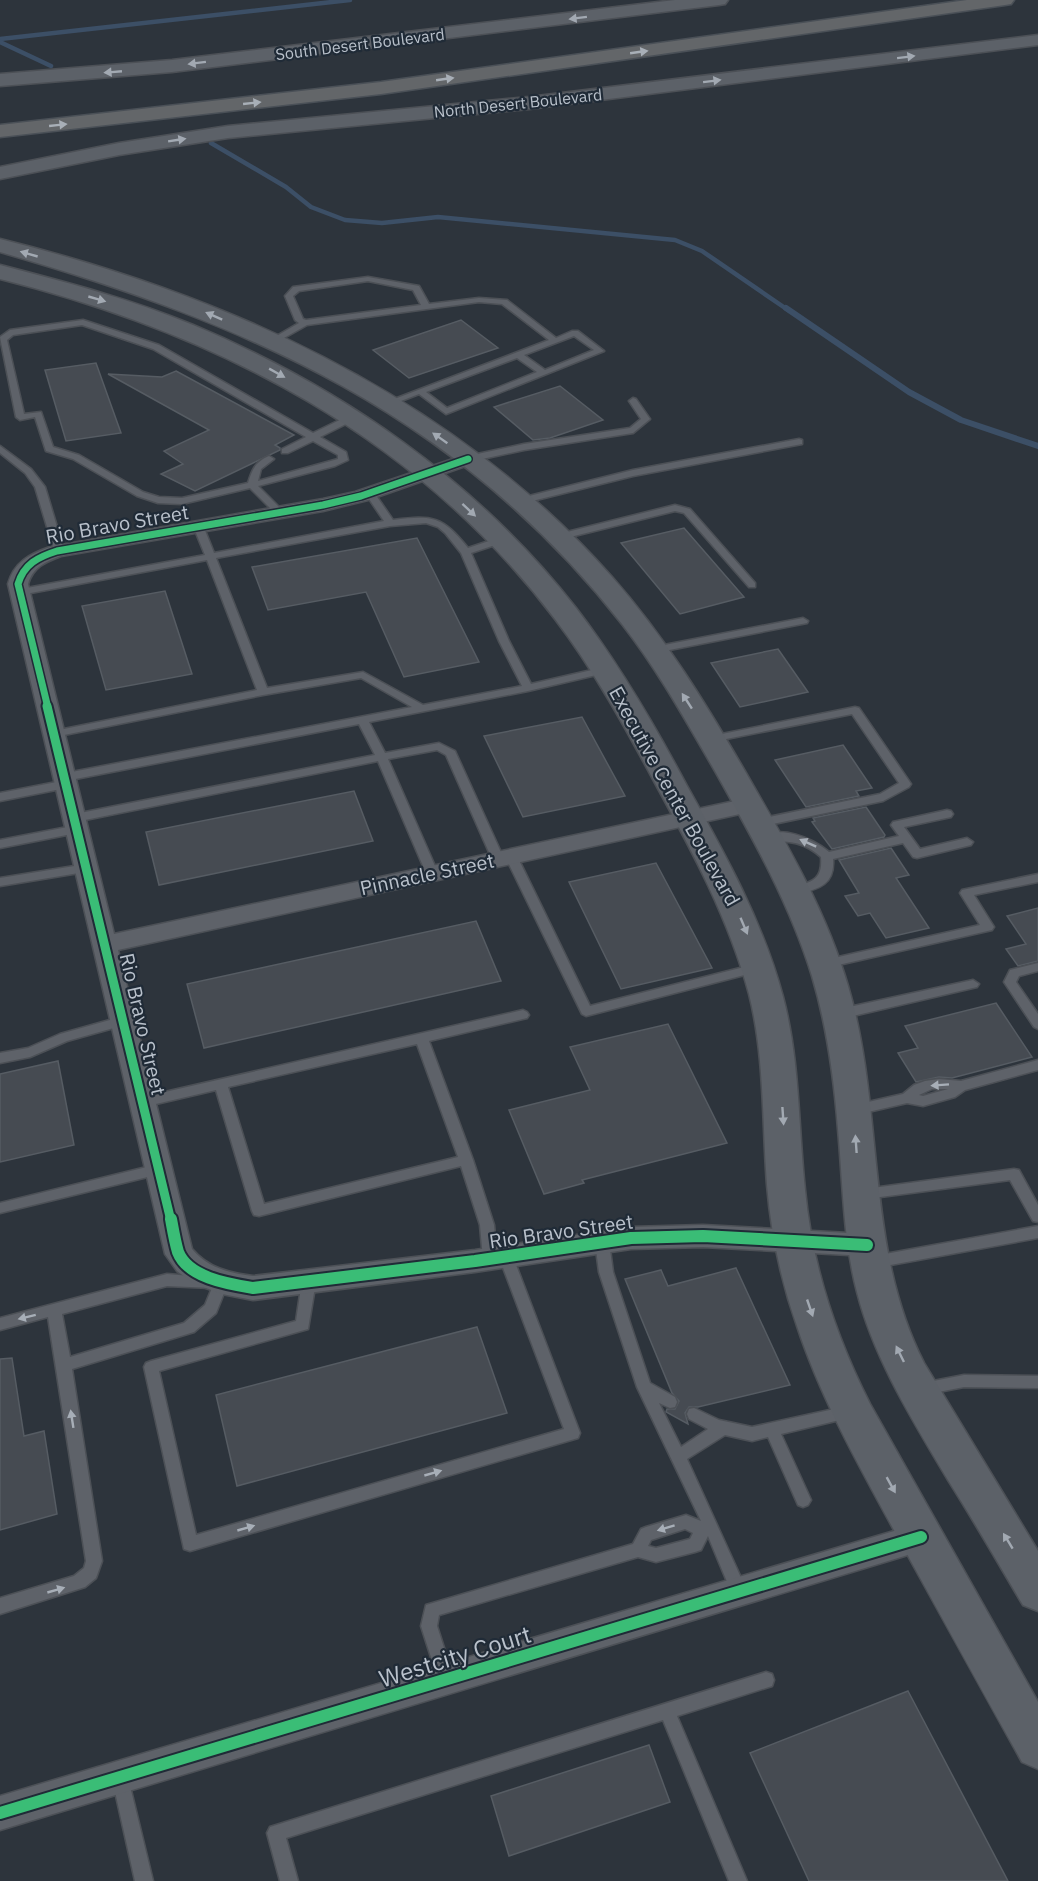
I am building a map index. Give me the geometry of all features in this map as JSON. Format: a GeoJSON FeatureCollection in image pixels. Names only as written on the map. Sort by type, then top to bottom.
{"type":"FeatureCollection","features":[{"type":"Feature","properties":{"kind":"highway"},"geometry":{"type":"LineString","coordinates":[[525,49],[910,0]]}},
{"type":"Feature","properties":{"kind":"highway"},"geometry":{"type":"LineString","coordinates":[[0,131],[381,88],[1005,0]]}},
{"type":"Feature","properties":{"kind":"highway"},"geometry":{"type":"LineString","coordinates":[[0,113],[170,94]]}},
{"type":"Feature","properties":{"kind":"main road","name":"South Desert Boulevard"},"geometry":{"type":"LineString","coordinates":[[0,80],[172,66],[719,0]]}},
{"type":"Feature","properties":{"kind":"main road","name":"North Desert Boulevard"},"geometry":{"type":"LineString","coordinates":[[4,173],[119,149],[228,132],[529,103],[1038,40]]}},
{"type":"Feature","properties":{"kind":"main road"},"geometry":{"type":"LineString","coordinates":[[0,245],[142,288],[272,341],[342,375],[388,403],[468,459],[520,501],[558,537],[615,598],[654,650],[711,739],[795,891],[825,964],[839,1015],[854,1111],[861,1195],[869,1254],[877,1295],[891,1336],[917,1390],[1038,1592]]}},
{"type":"Feature","properties":{"kind":"main road","name":"Executive Center Boulevard"},"geometry":{"type":"LineString","coordinates":[[0,272],[118,305],[170,324],[271,369],[353,417],[430,473],[501,540],[547,591],[605,670],[726,883],[758,968],[779,1059],[788,1207],[794,1242],[807,1300],[827,1356],[851,1411],[1038,1746]]}},
{"type":"Feature","properties":{"kind":"main road"},"geometry":{"type":"LineString","coordinates":[[220,346],[248,331]]}},
{"type":"Feature","properties":{"kind":"street","name":"Rio Bravo Street"},"geometry":{"type":"LineString","coordinates":[[468,459],[370,493],[323,505],[199,528],[59,550],[38,557],[26,565],[20,574],[20,592],[179,1254],[197,1273],[221,1283],[253,1288],[498,1258],[631,1238],[703,1236],[794,1242],[869,1254]]}},
{"type":"Feature","properties":{"kind":"street","name":"Pinnacle Street"},"geometry":{"type":"LineString","coordinates":[[105,944],[689,818],[758,822]]}},
{"type":"Feature","properties":{"kind":"street","name":"Westcity Court"},"geometry":{"type":"LineString","coordinates":[[0,1813],[921,1537]]}},
{"type":"Feature","properties":{"kind":"lane"},"geometry":{"type":"LineString","coordinates":[[305,323],[299,320],[289,296],[296,289],[357,280],[368,279],[416,288],[426,307]]}},
{"type":"Feature","properties":{"kind":"lane"},"geometry":{"type":"LineString","coordinates":[[272,341],[305,323],[479,300],[504,302],[555,341]]}},
{"type":"Feature","properties":{"kind":"lane"},"geometry":{"type":"LineString","coordinates":[[83,322],[138,339],[156,347],[343,454],[343,460],[252,485],[182,501],[158,500],[140,494],[76,458],[49,448],[38,414],[20,417],[3,339],[10,333],[83,322]]}},
{"type":"Feature","properties":{"kind":"lane"},"geometry":{"type":"LineString","coordinates":[[388,403],[420,391],[518,355],[575,333],[600,351],[446,411],[420,391]]}},
{"type":"Feature","properties":{"kind":"lane"},"geometry":{"type":"LineString","coordinates":[[518,355],[544,373]]}},
{"type":"Feature","properties":{"kind":"lane"},"geometry":{"type":"LineString","coordinates":[[468,459],[524,447],[633,430],[646,419],[633,401]]}},
{"type":"Feature","properties":{"kind":"lane"},"geometry":{"type":"LineString","coordinates":[[285,451],[353,417]]}},
{"type":"Feature","properties":{"kind":"lane"},"geometry":{"type":"LineString","coordinates":[[520,501],[633,473],[799,442]]}},
{"type":"Feature","properties":{"kind":"lane"},"geometry":{"type":"LineString","coordinates":[[0,449],[28,471],[40,487],[59,550]]}},
{"type":"Feature","properties":{"kind":"lane"},"geometry":{"type":"LineString","coordinates":[[252,485],[257,468],[269,459]]}},
{"type":"Feature","properties":{"kind":"lane"},"geometry":{"type":"LineString","coordinates":[[252,485],[280,513]]}},
{"type":"Feature","properties":{"kind":"lane"},"geometry":{"type":"LineString","coordinates":[[370,493],[390,523]]}},
{"type":"Feature","properties":{"kind":"lane"},"geometry":{"type":"LineString","coordinates":[[558,537],[675,508],[687,511],[752,585]]}},
{"type":"Feature","properties":{"kind":"lane"},"geometry":{"type":"LineString","coordinates":[[20,592],[390,523],[428,519],[447,527],[466,552],[504,641],[528,687]]}},
{"type":"Feature","properties":{"kind":"lane"},"geometry":{"type":"LineString","coordinates":[[199,528],[264,692]]}},
{"type":"Feature","properties":{"kind":"lane"},"geometry":{"type":"LineString","coordinates":[[466,552],[501,540]]}},
{"type":"Feature","properties":{"kind":"lane"},"geometry":{"type":"LineString","coordinates":[[654,650],[803,621]]}},
{"type":"Feature","properties":{"kind":"lane"},"geometry":{"type":"LineString","coordinates":[[0,797],[66,780],[605,670]]}},
{"type":"Feature","properties":{"kind":"lane"},"geometry":{"type":"LineString","coordinates":[[54,734],[264,692],[363,675],[421,708]]}},
{"type":"Feature","properties":{"kind":"lane"},"geometry":{"type":"LineString","coordinates":[[711,739],[855,710],[905,784],[883,797],[758,822]]}},
{"type":"Feature","properties":{"kind":"lane"},"geometry":{"type":"LineString","coordinates":[[362,719],[432,873]]}},
{"type":"Feature","properties":{"kind":"lane"},"geometry":{"type":"LineString","coordinates":[[0,844],[76,823],[439,746],[451,753],[586,1011],[758,968]]}},
{"type":"Feature","properties":{"kind":"lane"},"geometry":{"type":"LineString","coordinates":[[947,814],[897,825],[916,854],[967,842]]}},
{"type":"Feature","properties":{"kind":"lane"},"geometry":{"type":"LineString","coordinates":[[758,822],[781,836],[801,839],[816,845],[827,856],[828,869],[824,879],[810,887],[795,891]]}},
{"type":"Feature","properties":{"kind":"lane"},"geometry":{"type":"LineString","coordinates":[[827,856],[907,838]]}},
{"type":"Feature","properties":{"kind":"lane"},"geometry":{"type":"LineString","coordinates":[[0,882],[87,868]]}},
{"type":"Feature","properties":{"kind":"lane"},"geometry":{"type":"LineString","coordinates":[[825,964],[988,927],[966,893],[1038,878]]}},
{"type":"Feature","properties":{"kind":"lane"},"geometry":{"type":"LineString","coordinates":[[1038,967],[1014,973],[1010,982],[1038,1024]]}},
{"type":"Feature","properties":{"kind":"lane"},"geometry":{"type":"LineString","coordinates":[[839,1015],[973,984]]}},
{"type":"Feature","properties":{"kind":"lane"},"geometry":{"type":"LineString","coordinates":[[143,1102],[523,1015]]}},
{"type":"Feature","properties":{"kind":"lane"},"geometry":{"type":"LineString","coordinates":[[0,1058],[30,1052],[64,1037],[124,1021]]}},
{"type":"Feature","properties":{"kind":"lane"},"geometry":{"type":"LineString","coordinates":[[309,1281],[303,1324],[151,1367],[190,1544],[573,1433],[498,1258],[422,1038]]}},
{"type":"Feature","properties":{"kind":"lane"},"geometry":{"type":"LineString","coordinates":[[854,1111],[907,1098],[923,1101],[950,1094],[961,1086],[1038,1065]]}},
{"type":"Feature","properties":{"kind":"lane"},"geometry":{"type":"LineString","coordinates":[[221,1084],[259,1211],[466,1160]]}},
{"type":"Feature","properties":{"kind":"lane"},"geometry":{"type":"LineString","coordinates":[[0,1208],[159,1169]]}},
{"type":"Feature","properties":{"kind":"lane"},"geometry":{"type":"LineString","coordinates":[[861,1195],[1014,1174],[1038,1217]]}},
{"type":"Feature","properties":{"kind":"lane"},"geometry":{"type":"LineString","coordinates":[[869,1254],[1038,1232]]}},
{"type":"Feature","properties":{"kind":"lane"},"geometry":{"type":"LineString","coordinates":[[602,1242],[606,1272],[644,1387],[678,1457],[707,1528],[739,1591]]}},
{"type":"Feature","properties":{"kind":"lane"},"geometry":{"type":"LineString","coordinates":[[0,1324],[167,1280],[221,1283],[211,1309],[189,1328],[64,1365]]}},
{"type":"Feature","properties":{"kind":"lane"},"geometry":{"type":"LineString","coordinates":[[0,1606],[79,1582],[90,1573],[94,1561],[54,1310]]}},
{"type":"Feature","properties":{"kind":"lane"},"geometry":{"type":"LineString","coordinates":[[917,1390],[964,1381],[1038,1382]]}},
{"type":"Feature","properties":{"kind":"lane"},"geometry":{"type":"LineString","coordinates":[[644,1387],[670,1402]]}},
{"type":"Feature","properties":{"kind":"lane"},"geometry":{"type":"LineString","coordinates":[[694,1414],[723,1428],[752,1434],[851,1411]]}},
{"type":"Feature","properties":{"kind":"lane"},"geometry":{"type":"LineString","coordinates":[[678,1457],[723,1428]]}},
{"type":"Feature","properties":{"kind":"lane"},"geometry":{"type":"LineString","coordinates":[[772,1430],[803,1500]]}},
{"type":"Feature","properties":{"kind":"lane"},"geometry":{"type":"LineString","coordinates":[[638,1550],[646,1534],[686,1522],[707,1528]]}},
{"type":"Feature","properties":{"kind":"lane"},"geometry":{"type":"LineString","coordinates":[[446,1679],[429,1626],[432,1610],[638,1550],[656,1555],[695,1545],[707,1528]]}},
{"type":"Feature","properties":{"kind":"lane"},"geometry":{"type":"LineString","coordinates":[[289,1881],[276,1833],[766,1680]]}},
{"type":"Feature","properties":{"kind":"lane"},"geometry":{"type":"LineString","coordinates":[[667,1711],[738,1881]]}},
{"type":"Feature","properties":{"kind":"lane"},"geometry":{"type":"LineString","coordinates":[[120,1777],[144,1881]]}},
{"type":"Feature","properties":{"kind":"building"},"geometry":{"type":"Polygon","coordinates":[[[461,320],[498,348],[409,378],[373,350],[461,320]]]}},
{"type":"Feature","properties":{"kind":"building"},"geometry":{"type":"Polygon","coordinates":[[[96,363],[121,433],[66,441],[45,370],[96,363]]]}},
{"type":"Feature","properties":{"kind":"building"},"geometry":{"type":"Polygon","coordinates":[[[176,371],[294,435],[275,445],[280,450],[195,491],[161,474],[183,464],[164,451],[209,430],[108,374],[162,377],[176,371]]]}},
{"type":"Feature","properties":{"kind":"building"},"geometry":{"type":"Polygon","coordinates":[[[560,386],[603,420],[550,438],[533,440],[494,407],[560,386]]]}},
{"type":"Feature","properties":{"kind":"building"},"geometry":{"type":"Polygon","coordinates":[[[684,528],[744,597],[680,614],[621,543],[684,528]]]}},
{"type":"Feature","properties":{"kind":"building"},"geometry":{"type":"Polygon","coordinates":[[[417,538],[479,662],[404,677],[366,592],[268,610],[252,567],[417,538]]]}},
{"type":"Feature","properties":{"kind":"building"},"geometry":{"type":"Polygon","coordinates":[[[165,591],[192,674],[106,690],[82,606],[165,591]]]}},
{"type":"Feature","properties":{"kind":"building"},"geometry":{"type":"Polygon","coordinates":[[[778,649],[808,692],[740,707],[711,663],[778,649]]]}},
{"type":"Feature","properties":{"kind":"building"},"geometry":{"type":"Polygon","coordinates":[[[582,717],[625,796],[523,817],[484,736],[582,717]]]}},
{"type":"Feature","properties":{"kind":"building"},"geometry":{"type":"Polygon","coordinates":[[[843,745],[872,788],[856,791],[859,796],[806,807],[775,760],[843,745]]]}},
{"type":"Feature","properties":{"kind":"building"},"geometry":{"type":"Polygon","coordinates":[[[354,791],[373,841],[159,885],[146,832],[354,791]]]}},
{"type":"Feature","properties":{"kind":"building"},"geometry":{"type":"Polygon","coordinates":[[[866,807],[885,835],[884,837],[832,849],[812,822],[815,821],[813,818],[866,807]]]}},
{"type":"Feature","properties":{"kind":"building"},"geometry":{"type":"Polygon","coordinates":[[[891,848],[909,875],[896,878],[929,928],[886,938],[870,913],[858,916],[845,896],[859,893],[839,860],[891,848]]]}},
{"type":"Feature","properties":{"kind":"building"},"geometry":{"type":"Polygon","coordinates":[[[656,863],[712,968],[621,989],[569,882],[656,863]]]}},
{"type":"Feature","properties":{"kind":"building"},"geometry":{"type":"Polygon","coordinates":[[[1038,908],[1038,961],[1018,966],[1006,949],[1026,944],[1007,916],[1038,908]]]}},
{"type":"Feature","properties":{"kind":"building"},"geometry":{"type":"Polygon","coordinates":[[[476,921],[501,981],[204,1048],[187,984],[476,921]]]}},
{"type":"Feature","properties":{"kind":"building"},"geometry":{"type":"Polygon","coordinates":[[[996,1003],[1032,1057],[952,1078],[939,1077],[916,1082],[898,1053],[918,1048],[905,1026],[996,1003]]]}},
{"type":"Feature","properties":{"kind":"building"},"geometry":{"type":"Polygon","coordinates":[[[668,1024],[727,1143],[582,1180],[584,1183],[544,1194],[509,1110],[590,1090],[570,1047],[668,1024]]]}},
{"type":"Feature","properties":{"kind":"building"},"geometry":{"type":"Polygon","coordinates":[[[58,1061],[74,1145],[0,1162],[0,1074],[58,1061]]]}},
{"type":"Feature","properties":{"kind":"building"},"geometry":{"type":"Polygon","coordinates":[[[736,1268],[790,1385],[698,1407],[689,1407],[685,1413],[688,1424],[666,1412],[667,1409],[675,1409],[679,1401],[672,1393],[625,1279],[661,1270],[668,1286],[736,1268]]]}},
{"type":"Feature","properties":{"kind":"building"},"geometry":{"type":"Polygon","coordinates":[[[477,1327],[507,1413],[237,1486],[216,1395],[477,1327]]]}},
{"type":"Feature","properties":{"kind":"building"},"geometry":{"type":"Polygon","coordinates":[[[12,1358],[24,1436],[44,1431],[57,1514],[0,1530],[0,1359],[12,1358]]]}},
{"type":"Feature","properties":{"kind":"building"},"geometry":{"type":"Polygon","coordinates":[[[908,1691],[1008,1881],[809,1881],[750,1753],[908,1691]]]}},
{"type":"Feature","properties":{"kind":"building"},"geometry":{"type":"Polygon","coordinates":[[[649,1745],[670,1802],[509,1856],[491,1796],[649,1745]]]}},
{"type":"Feature","properties":{"kind":"waterway"},"geometry":{"type":"LineString","coordinates":[[0,39],[350,0]]}},
{"type":"Feature","properties":{"kind":"waterway"},"geometry":{"type":"LineString","coordinates":[[0,42],[51,66]]}},
{"type":"Feature","properties":{"kind":"waterway"},"geometry":{"type":"LineString","coordinates":[[211,143],[286,187],[311,207],[345,220],[382,223],[438,217],[675,240],[702,251],[788,310]]}},
{"type":"Feature","properties":{"kind":"waterway"},"geometry":{"type":"LineString","coordinates":[[786,308],[909,392],[961,420],[1038,446]]}},
{"type":"Feature","properties":{"kind":"cycle path"},"geometry":{"type":"LineString","coordinates":[[468,459],[361,496],[323,505],[57,551],[32,562],[20,577],[18,584],[179,1254],[203,1275],[232,1285],[253,1288],[475,1261],[631,1238],[703,1236],[867,1245]]}},
{"type":"Feature","properties":{"kind":"cycle path"},"geometry":{"type":"LineString","coordinates":[[0,1813],[921,1537]]}}]}
